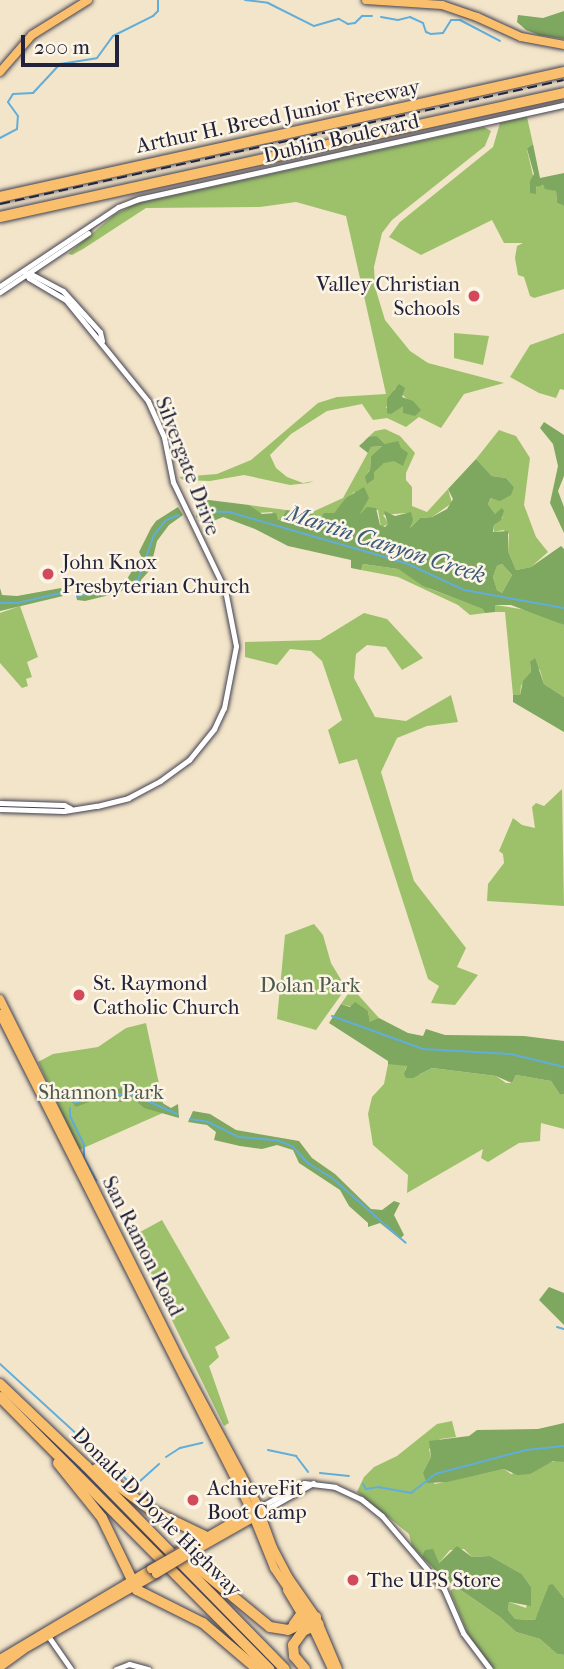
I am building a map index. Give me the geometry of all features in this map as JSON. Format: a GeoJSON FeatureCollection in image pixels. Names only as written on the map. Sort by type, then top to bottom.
{"type":"FeatureCollection","features":[{"type":"Feature","properties":{"kind":"highway","name":"Arthur H. Breed Junior Freeway"},"geometry":{"type":"LineString","coordinates":[[0,197],[564,72]]}},
{"type":"Feature","properties":{"kind":"highway","name":"Arthur H. Breed Junior Freeway"},"geometry":{"type":"LineString","coordinates":[[0,217],[564,93]]}},
{"type":"Feature","properties":{"kind":"highway","name":"Donald D Doyle Highway"},"geometry":{"type":"LineString","coordinates":[[0,1384],[86,1466],[285,1669]]}},
{"type":"Feature","properties":{"kind":"highway","name":"Donald D Doyle Highway"},"geometry":{"type":"LineString","coordinates":[[0,1397],[269,1669]]}},
{"type":"Feature","properties":{"kind":"highway"},"geometry":{"type":"LineString","coordinates":[[51,1451],[55,1460],[102,1518],[133,1583],[203,1623],[257,1669]]}},
{"type":"Feature","properties":{"kind":"highway"},"geometry":{"type":"LineString","coordinates":[[86,1466],[94,1467],[151,1510],[207,1537]]}},
{"type":"Feature","properties":{"kind":"highway"},"geometry":{"type":"LineString","coordinates":[[111,1492],[264,1623],[285,1631],[315,1622]]}},
{"type":"Feature","properties":{"kind":"highway"},"geometry":{"type":"LineString","coordinates":[[285,1631],[301,1616],[291,1587]]}},
{"type":"Feature","properties":{"kind":"highway"},"geometry":{"type":"LineString","coordinates":[[305,1669],[294,1656],[293,1645],[297,1636],[315,1622]]}},
{"type":"Feature","properties":{"kind":"main road"},"geometry":{"type":"LineString","coordinates":[[0,72],[32,35],[88,0]]}},
{"type":"Feature","properties":{"kind":"main road"},"geometry":{"type":"LineString","coordinates":[[366,0],[449,7],[525,39],[564,45]]}},
{"type":"Feature","properties":{"kind":"main road","name":"San Ramon Road"},"geometry":{"type":"LineString","coordinates":[[0,999],[256,1512]]}},
{"type":"Feature","properties":{"kind":"main road","name":"San Ramon Road"},"geometry":{"type":"LineString","coordinates":[[0,1014],[256,1512]]}},
{"type":"Feature","properties":{"kind":"main road"},"geometry":{"type":"LineString","coordinates":[[188,1551],[207,1537],[256,1512]]}},
{"type":"Feature","properties":{"kind":"main road"},"geometry":{"type":"LineString","coordinates":[[0,1658],[256,1512]]}},
{"type":"Feature","properties":{"kind":"main road"},"geometry":{"type":"LineString","coordinates":[[256,1512],[276,1571],[291,1587],[315,1622],[338,1669]]}},
{"type":"Feature","properties":{"kind":"main road"},"geometry":{"type":"LineString","coordinates":[[256,1512],[291,1587]]}},
{"type":"Feature","properties":{"kind":"main road"},"geometry":{"type":"LineString","coordinates":[[315,1622],[332,1669]]}},
{"type":"Feature","properties":{"kind":"main road"},"geometry":{"type":"LineString","coordinates":[[0,1667],[47,1633]]}},
{"type":"Feature","properties":{"kind":"street","name":"Dublin Boulevard"},"geometry":{"type":"LineString","coordinates":[[0,292],[126,204],[564,104]]}},
{"type":"Feature","properties":{"kind":"street","name":"Dublin Boulevard"},"geometry":{"type":"LineString","coordinates":[[0,286],[26,273]]}},
{"type":"Feature","properties":{"kind":"street","name":"Silvergate Drive"},"geometry":{"type":"LineString","coordinates":[[0,809],[64,811],[128,798],[150,788],[189,760],[214,729],[224,708],[236,646],[225,590],[173,482],[158,418],[137,384],[65,300],[29,278],[26,273]]}},
{"type":"Feature","properties":{"kind":"street","name":"Silvergate Drive"},"geometry":{"type":"LineString","coordinates":[[0,803],[64,805],[70,808]]}},
{"type":"Feature","properties":{"kind":"street"},"geometry":{"type":"LineString","coordinates":[[256,1512],[297,1485],[313,1483],[349,1493],[382,1516],[444,1589],[463,1633],[489,1669]]}},
{"type":"Feature","properties":{"kind":"street"},"geometry":{"type":"LineString","coordinates":[[47,1633],[71,1669]]}},
{"type":"Feature","properties":{"kind":"street"},"geometry":{"type":"LineString","coordinates":[[116,1669],[129,1664],[148,1669]]}},
{"type":"Feature","properties":{"kind":"green space"},"geometry":{"type":"Polygon","coordinates":[[[564,11],[564,39],[539,35],[526,30],[517,22],[518,15],[543,18],[564,11]]]}},
{"type":"Feature","properties":{"kind":"green space"},"geometry":{"type":"Polygon","coordinates":[[[527,117],[533,144],[527,150],[536,188],[539,184],[556,191],[557,203],[564,206],[564,289],[534,298],[530,296],[524,277],[518,275],[515,258],[517,246],[523,243],[504,243],[492,220],[421,255],[389,237],[400,222],[493,147],[500,123],[527,117]]]}},
{"type":"Feature","properties":{"kind":"green space"},"geometry":{"type":"Polygon","coordinates":[[[484,127],[491,131],[485,146],[392,220],[382,233],[374,267],[375,287],[385,320],[410,351],[428,363],[504,383],[464,394],[441,428],[419,417],[406,427],[387,418],[373,420],[362,404],[327,411],[291,434],[270,455],[276,468],[287,477],[303,483],[314,481],[308,483],[290,485],[244,475],[210,481],[183,480],[179,477],[217,474],[251,460],[318,403],[337,397],[386,394],[346,216],[296,202],[260,207],[146,208],[83,249],[72,255],[68,254],[114,215],[135,204],[484,127]],[[395,388],[386,408],[403,406],[407,399],[395,388]]]}},
{"type":"Feature","properties":{"kind":"green space"},"geometry":{"type":"Polygon","coordinates":[[[533,144],[540,178],[564,173],[564,206],[557,203],[556,191],[545,189],[543,185],[536,187],[536,194],[530,193],[530,181],[534,174],[527,149],[533,144]]]}},
{"type":"Feature","properties":{"kind":"green space"},"geometry":{"type":"Polygon","coordinates":[[[454,333],[489,336],[483,365],[454,358],[454,333]]]}},
{"type":"Feature","properties":{"kind":"green space"},"geometry":{"type":"Polygon","coordinates":[[[564,333],[564,390],[560,389],[556,398],[539,393],[510,377],[530,345],[564,333]]]}},
{"type":"Feature","properties":{"kind":"green space"},"geometry":{"type":"Polygon","coordinates":[[[399,384],[405,388],[402,397],[413,401],[421,410],[415,416],[403,413],[403,406],[391,414],[387,413],[387,399],[399,384]]]}},
{"type":"Feature","properties":{"kind":"green space"},"geometry":{"type":"Polygon","coordinates":[[[544,422],[564,435],[564,476],[558,491],[564,507],[564,533],[550,503],[558,466],[553,444],[540,428],[544,422]]]}},
{"type":"Feature","properties":{"kind":"green space"},"geometry":{"type":"Polygon","coordinates":[[[385,429],[400,436],[415,453],[406,473],[406,480],[412,487],[412,506],[427,512],[448,489],[452,503],[432,517],[420,518],[410,528],[411,523],[406,513],[383,515],[389,524],[381,527],[378,510],[367,510],[360,514],[366,502],[354,492],[334,513],[314,518],[310,513],[343,498],[371,447],[382,446],[371,456],[370,470],[367,473],[384,463],[385,444],[377,436],[364,441],[375,431],[385,429]]]}},
{"type":"Feature","properties":{"kind":"green space"},"geometry":{"type":"Polygon","coordinates":[[[499,430],[516,436],[530,458],[524,505],[536,537],[548,552],[531,567],[516,570],[508,551],[509,534],[503,530],[494,532],[494,525],[503,517],[495,514],[488,504],[492,497],[514,487],[506,478],[492,476],[476,459],[499,430]]]}},
{"type":"Feature","properties":{"kind":"green space"},"geometry":{"type":"Polygon","coordinates":[[[377,436],[385,444],[398,441],[401,448],[408,453],[403,466],[394,461],[384,463],[374,472],[374,479],[367,484],[365,477],[370,470],[371,456],[382,446],[371,447],[368,453],[359,446],[369,437],[377,436]]]}},
{"type":"Feature","properties":{"kind":"green space"},"geometry":{"type":"Polygon","coordinates":[[[476,459],[492,476],[506,478],[514,487],[511,495],[500,501],[491,498],[488,504],[495,514],[502,508],[504,511],[501,520],[494,525],[493,532],[508,531],[508,551],[516,570],[531,567],[561,546],[564,549],[564,625],[511,605],[495,605],[495,612],[485,613],[483,609],[423,586],[398,569],[363,564],[361,570],[351,568],[351,560],[288,546],[223,517],[206,524],[196,517],[197,503],[209,500],[249,505],[262,514],[276,513],[278,520],[286,510],[310,513],[320,519],[324,513],[334,513],[346,498],[364,487],[369,498],[360,514],[367,507],[376,508],[380,525],[385,527],[388,524],[384,511],[395,516],[411,512],[413,520],[410,528],[420,518],[432,517],[447,509],[453,499],[448,489],[476,459]],[[502,564],[497,566],[493,577],[497,590],[502,593],[512,575],[502,564]]]}},
{"type":"Feature","properties":{"kind":"green space"},"geometry":{"type":"Polygon","coordinates":[[[249,505],[286,510],[278,520],[272,512],[258,513],[249,505]]]}},
{"type":"Feature","properties":{"kind":"green space"},"geometry":{"type":"Polygon","coordinates":[[[178,507],[183,515],[169,525],[157,541],[150,570],[141,580],[140,589],[129,587],[118,593],[85,601],[77,600],[76,595],[113,589],[127,579],[135,566],[141,567],[143,560],[139,552],[151,528],[156,521],[178,507]]]}},
{"type":"Feature","properties":{"kind":"green space"},"geometry":{"type":"Polygon","coordinates":[[[363,564],[398,569],[430,589],[484,609],[485,613],[470,615],[458,605],[398,577],[361,570],[363,564]]]}},
{"type":"Feature","properties":{"kind":"green space"},"geometry":{"type":"Polygon","coordinates":[[[502,564],[512,575],[502,593],[497,590],[493,577],[497,566],[502,564]]]}},
{"type":"Feature","properties":{"kind":"green space"},"geometry":{"type":"Polygon","coordinates":[[[0,588],[2,595],[17,596],[61,588],[63,596],[0,611],[0,588]]]}},
{"type":"Feature","properties":{"kind":"green space"},"geometry":{"type":"Polygon","coordinates":[[[495,605],[533,611],[564,625],[564,697],[544,684],[540,670],[530,662],[531,672],[521,686],[520,695],[513,695],[505,612],[495,612],[495,605]]]}},
{"type":"Feature","properties":{"kind":"green space"},"geometry":{"type":"Polygon","coordinates":[[[20,606],[38,657],[27,662],[32,677],[26,679],[28,686],[22,688],[0,663],[0,613],[20,606]]]}},
{"type":"Feature","properties":{"kind":"green space"},"geometry":{"type":"Polygon","coordinates":[[[364,613],[387,619],[423,658],[402,670],[386,647],[367,645],[356,654],[354,678],[375,717],[406,721],[451,695],[458,722],[427,726],[397,738],[381,772],[414,881],[466,948],[457,967],[478,975],[455,1005],[431,1003],[439,986],[428,979],[357,759],[339,764],[328,730],[342,720],[322,661],[311,651],[290,649],[277,665],[245,657],[245,642],[320,640],[364,613]]]}},
{"type":"Feature","properties":{"kind":"green space"},"geometry":{"type":"Polygon","coordinates":[[[535,658],[544,684],[564,697],[564,732],[513,702],[513,695],[520,695],[523,681],[531,672],[530,662],[535,658]]]}},
{"type":"Feature","properties":{"kind":"green space"},"geometry":{"type":"Polygon","coordinates":[[[562,789],[564,906],[487,901],[488,884],[504,863],[503,854],[499,851],[513,818],[522,825],[535,828],[532,807],[536,803],[544,806],[562,789]]]}},
{"type":"Feature","properties":{"kind":"green space","name":"Dolan Park"},"geometry":{"type":"Polygon","coordinates":[[[314,924],[323,935],[331,963],[346,988],[316,1030],[277,1019],[285,935],[314,924]]]}},
{"type":"Feature","properties":{"kind":"green space"},"geometry":{"type":"Polygon","coordinates":[[[352,988],[379,1018],[370,1023],[368,1011],[341,1004],[352,988]]]}},
{"type":"Feature","properties":{"kind":"green space"},"geometry":{"type":"Polygon","coordinates":[[[355,1002],[368,1011],[370,1022],[379,1018],[408,1033],[423,1036],[426,1029],[445,1035],[524,1036],[564,1041],[564,1094],[560,1095],[551,1081],[516,1075],[512,1083],[496,1076],[432,1068],[413,1078],[406,1078],[404,1074],[407,1066],[388,1064],[388,1061],[329,1023],[341,1004],[350,1007],[355,1002]]]}},
{"type":"Feature","properties":{"kind":"green space","name":"Shannon Park"},"geometry":{"type":"Polygon","coordinates":[[[146,1023],[165,1112],[79,1150],[38,1062],[53,1054],[98,1047],[126,1028],[146,1023]]]}},
{"type":"Feature","properties":{"kind":"green space"},"geometry":{"type":"Polygon","coordinates":[[[388,1064],[407,1066],[405,1070],[419,1075],[432,1068],[496,1076],[506,1083],[512,1083],[516,1075],[551,1081],[560,1095],[564,1094],[564,1129],[541,1123],[540,1141],[519,1143],[488,1162],[481,1158],[483,1149],[407,1193],[408,1175],[373,1145],[368,1114],[372,1097],[384,1084],[388,1064]]]}},
{"type":"Feature","properties":{"kind":"green space"},"geometry":{"type":"Polygon","coordinates":[[[125,1088],[150,1096],[171,1108],[178,1104],[179,1118],[144,1108],[132,1097],[123,1102],[103,1102],[99,1098],[76,1107],[72,1102],[91,1092],[125,1088]]]}},
{"type":"Feature","properties":{"kind":"green space"},"geometry":{"type":"Polygon","coordinates":[[[193,1111],[210,1114],[236,1130],[299,1141],[312,1158],[335,1174],[371,1209],[382,1210],[394,1201],[400,1203],[394,1215],[404,1235],[400,1239],[380,1223],[368,1227],[368,1223],[349,1206],[340,1190],[299,1163],[293,1150],[277,1145],[262,1149],[214,1140],[216,1132],[207,1125],[188,1122],[193,1111]]]}},
{"type":"Feature","properties":{"kind":"green space"},"geometry":{"type":"Polygon","coordinates":[[[162,1220],[230,1338],[215,1347],[219,1357],[209,1366],[229,1423],[224,1426],[131,1237],[162,1220]]]}},
{"type":"Feature","properties":{"kind":"green space"},"geometry":{"type":"Polygon","coordinates":[[[549,1287],[564,1293],[564,1325],[539,1300],[549,1287]]]}},
{"type":"Feature","properties":{"kind":"green space"},"geometry":{"type":"Polygon","coordinates":[[[452,1421],[456,1437],[440,1439],[429,1449],[431,1457],[423,1472],[435,1484],[504,1469],[511,1474],[558,1460],[564,1462],[564,1598],[553,1584],[535,1620],[515,1619],[508,1610],[509,1602],[526,1608],[531,1587],[522,1574],[490,1556],[472,1557],[464,1549],[450,1550],[439,1563],[426,1550],[422,1557],[412,1546],[409,1534],[357,1492],[364,1477],[374,1467],[397,1456],[437,1424],[452,1421]]]}},
{"type":"Feature","properties":{"kind":"green space"},"geometry":{"type":"Polygon","coordinates":[[[564,1423],[564,1462],[553,1461],[530,1474],[517,1475],[504,1469],[447,1482],[427,1483],[425,1479],[423,1472],[431,1457],[429,1441],[469,1436],[477,1430],[538,1429],[564,1423]]]}},
{"type":"Feature","properties":{"kind":"green space"},"geometry":{"type":"Polygon","coordinates":[[[457,1546],[472,1557],[490,1556],[522,1574],[531,1587],[531,1606],[509,1602],[508,1610],[515,1619],[535,1620],[549,1585],[553,1584],[564,1598],[564,1655],[557,1654],[540,1639],[516,1632],[500,1617],[443,1578],[422,1557],[425,1550],[433,1549],[439,1563],[457,1546]]]}},
{"type":"Feature","properties":{"kind":"green space"},"geometry":{"type":"Polygon","coordinates":[[[456,1587],[500,1617],[516,1632],[540,1639],[557,1654],[564,1655],[564,1669],[494,1669],[468,1634],[450,1591],[456,1587]]]}},
{"type":"Feature","properties":{"kind":"waterway"},"geometry":{"type":"LineString","coordinates":[[0,138],[17,129],[18,116],[8,102],[13,94],[33,93],[60,64],[97,58],[113,36],[153,16],[158,11],[158,0]]}},
{"type":"Feature","properties":{"kind":"waterway"},"geometry":{"type":"LineString","coordinates":[[245,0],[268,3],[314,26],[339,19],[348,24],[355,23],[362,16],[372,16]]}},
{"type":"Feature","properties":{"kind":"waterway"},"geometry":{"type":"LineString","coordinates":[[381,17],[398,20],[410,17],[423,23],[426,32],[431,34],[443,33],[451,20],[460,20],[500,41]]}},
{"type":"Feature","properties":{"kind":"waterway","name":"Martin Canyon Creek"},"geometry":{"type":"LineString","coordinates":[[199,511],[229,512],[368,552],[408,564],[464,590],[564,608]]}},
{"type":"Feature","properties":{"kind":"waterway","name":"Martin Canyon Creek"},"geometry":{"type":"LineString","coordinates":[[77,596],[114,591],[138,580],[154,535],[166,520],[179,515]]}},
{"type":"Feature","properties":{"kind":"waterway","name":"Martin Canyon Creek"},"geometry":{"type":"LineString","coordinates":[[0,603],[17,603],[61,593]]}},
{"type":"Feature","properties":{"kind":"waterway"},"geometry":{"type":"LineString","coordinates":[[332,1016],[423,1049],[511,1054],[564,1067]]}},
{"type":"Feature","properties":{"kind":"waterway"},"geometry":{"type":"LineString","coordinates":[[74,1103],[103,1094],[134,1095],[177,1114]]}},
{"type":"Feature","properties":{"kind":"waterway"},"geometry":{"type":"LineString","coordinates":[[70,1108],[70,1116],[84,1145],[84,1158],[97,1181]]}},
{"type":"Feature","properties":{"kind":"waterway"},"geometry":{"type":"LineString","coordinates":[[190,1119],[208,1122],[239,1137],[276,1140],[292,1146],[309,1164],[332,1178],[406,1243]]}},
{"type":"Feature","properties":{"kind":"waterway"},"geometry":{"type":"LineString","coordinates":[[557,1327],[564,1329]]}},
{"type":"Feature","properties":{"kind":"waterway"},"geometry":{"type":"LineString","coordinates":[[0,1364],[127,1480],[139,1482],[159,1464]]}},
{"type":"Feature","properties":{"kind":"waterway"},"geometry":{"type":"LineString","coordinates":[[166,1457],[180,1448],[202,1443]]}},
{"type":"Feature","properties":{"kind":"waterway"},"geometry":{"type":"LineString","coordinates":[[363,1484],[366,1489],[378,1487],[411,1493],[435,1474],[526,1450],[564,1446]]}},
{"type":"Feature","properties":{"kind":"waterway"},"geometry":{"type":"LineString","coordinates":[[268,1450],[296,1456],[308,1472]]}},
{"type":"Feature","properties":{"kind":"waterway"},"geometry":{"type":"LineString","coordinates":[[320,1473],[349,1476]]}},
{"type":"Feature","properties":{"kind":"railway"},"geometry":{"type":"LineString","coordinates":[[0,204],[564,80]]}},
{"type":"Feature","properties":{"kind":"place","name":"Valley Christian Schools"},"geometry":{"type":"Point","coordinates":[474,296]}},
{"type":"Feature","properties":{"kind":"place","name":"John Knox Presbyterian Church"},"geometry":{"type":"Point","coordinates":[48,574]}},
{"type":"Feature","properties":{"kind":"place","name":"St. Raymond Catholic Church"},"geometry":{"type":"Point","coordinates":[79,995]}},
{"type":"Feature","properties":{"kind":"place","name":"AchieveFit Boot Camp"},"geometry":{"type":"Point","coordinates":[193,1500]}},
{"type":"Feature","properties":{"kind":"place","name":"The UPS Store"},"geometry":{"type":"Point","coordinates":[353,1580]}}]}
